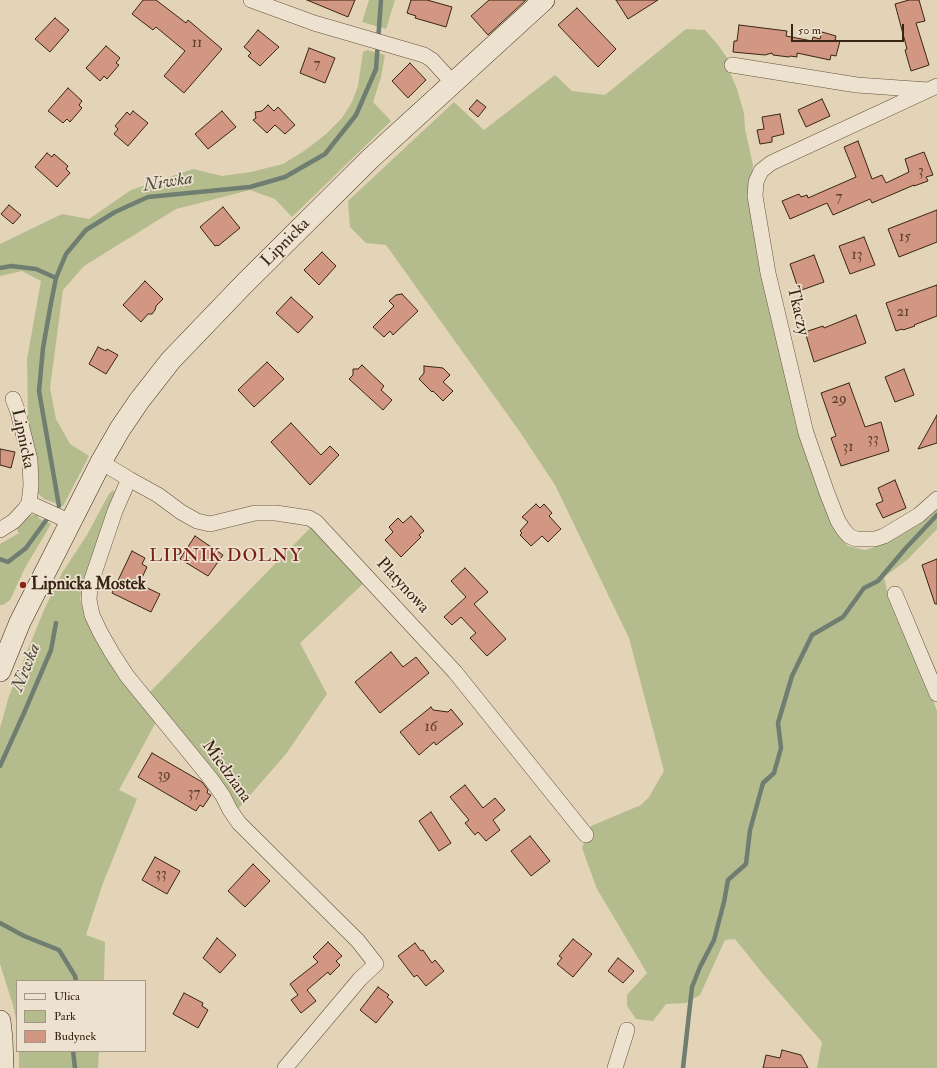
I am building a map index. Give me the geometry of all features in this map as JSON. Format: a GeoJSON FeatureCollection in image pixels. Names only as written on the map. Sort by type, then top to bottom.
{"type":"FeatureCollection","features":[{"type":"Feature","properties":{"kind":"street"},"geometry":{"type":"LineString","coordinates":[[251,0],[314,23],[394,45],[424,55],[432,60],[453,83]]}},
{"type":"Feature","properties":{"kind":"street","name":"Lipnicka"},"geometry":{"type":"LineString","coordinates":[[0,671],[65,519],[120,429],[139,401],[171,360],[241,287],[366,163],[544,0]]}},
{"type":"Feature","properties":{"kind":"street","name":"Tkaczy"},"geometry":{"type":"LineString","coordinates":[[732,65],[857,85],[933,88]]}},
{"type":"Feature","properties":{"kind":"street","name":"Tkaczy"},"geometry":{"type":"LineString","coordinates":[[933,88],[771,163],[761,171],[756,182],[755,196],[768,273],[805,426],[838,521],[849,536],[856,539],[875,540],[919,515],[937,499]]}},
{"type":"Feature","properties":{"kind":"street","name":"Lipnicka"},"geometry":{"type":"LineString","coordinates":[[13,399],[18,412],[30,460],[30,486],[34,504]]}},
{"type":"Feature","properties":{"kind":"street"},"geometry":{"type":"LineString","coordinates":[[101,462],[129,478]]}},
{"type":"Feature","properties":{"kind":"street","name":"Platynowa"},"geometry":{"type":"LineString","coordinates":[[129,478],[197,521],[210,524],[225,522],[255,513],[276,513],[309,518],[316,522],[455,672],[586,835]]}},
{"type":"Feature","properties":{"kind":"street","name":"Miedziana"},"geometry":{"type":"LineString","coordinates":[[129,478],[115,511],[90,585],[89,600],[92,615],[100,632],[127,676],[211,779],[239,823],[358,941],[376,964],[360,979],[285,1068]]}},
{"type":"Feature","properties":{"kind":"street"},"geometry":{"type":"LineString","coordinates":[[0,530],[14,521],[25,509],[34,504],[65,519]]}},
{"type":"Feature","properties":{"kind":"street"},"geometry":{"type":"LineString","coordinates":[[895,594],[937,694]]}},
{"type":"Feature","properties":{"kind":"street"},"geometry":{"type":"LineString","coordinates":[[0,1021],[3,1068]]}},
{"type":"Feature","properties":{"kind":"street"},"geometry":{"type":"LineString","coordinates":[[615,1068],[627,1030]]}},
{"type":"Feature","properties":{"kind":"green space"},"geometry":{"type":"Polygon","coordinates":[[[369,0],[395,0],[386,29],[362,22],[369,0]]]}},
{"type":"Feature","properties":{"kind":"green space"},"geometry":{"type":"Polygon","coordinates":[[[686,29],[705,30],[718,45],[728,59],[729,70],[737,89],[744,113],[745,129],[753,165],[749,199],[836,530],[848,546],[865,550],[881,545],[937,508],[937,529],[907,560],[884,577],[888,595],[920,666],[937,711],[937,1068],[817,1068],[822,1042],[735,939],[725,940],[700,995],[686,1003],[666,1004],[653,1021],[636,1019],[627,1006],[627,995],[647,973],[597,889],[582,848],[591,826],[641,805],[649,797],[664,771],[629,638],[555,485],[520,432],[386,245],[366,243],[350,227],[348,201],[454,102],[484,130],[555,75],[572,91],[605,95],[686,29]]]}},
{"type":"Feature","properties":{"kind":"green space"},"geometry":{"type":"Polygon","coordinates":[[[367,50],[385,55],[381,77],[373,102],[391,121],[292,217],[275,199],[250,190],[176,209],[84,266],[63,290],[50,388],[56,419],[70,444],[89,456],[63,506],[44,499],[37,493],[28,416],[27,359],[41,281],[22,271],[0,276],[0,244],[62,214],[89,219],[131,190],[193,169],[222,176],[251,172],[283,164],[307,149],[326,134],[342,118],[352,102],[358,86],[363,52],[367,50]]]}},
{"type":"Feature","properties":{"kind":"green space"},"geometry":{"type":"Polygon","coordinates":[[[113,490],[116,493],[83,580],[80,599],[84,614],[106,658],[122,682],[156,722],[119,790],[137,799],[103,883],[86,935],[105,942],[104,980],[16,980],[16,1019],[0,964],[0,728],[9,696],[44,610],[62,573],[87,535],[109,494],[113,490]]]}},
{"type":"Feature","properties":{"kind":"green space"},"geometry":{"type":"Polygon","coordinates":[[[40,514],[38,518],[51,524],[25,568],[10,600],[3,605],[0,605],[0,544],[19,533],[15,527],[26,516],[40,514]]]}},
{"type":"Feature","properties":{"kind":"green space"},"geometry":{"type":"Polygon","coordinates":[[[312,526],[365,582],[300,643],[327,694],[286,754],[238,809],[149,693],[312,526]]]}},
{"type":"Feature","properties":{"kind":"green space"},"geometry":{"type":"Polygon","coordinates":[[[19,1052],[99,1052],[98,1068],[19,1068],[19,1052]]]}},
{"type":"Feature","properties":{"kind":"building"},"geometry":{"type":"Polygon","coordinates":[[[143,0],[156,0],[186,23],[188,20],[222,49],[184,93],[164,76],[185,51],[156,27],[153,30],[132,14],[143,0]]]}},
{"type":"Feature","properties":{"kind":"building"},"geometry":{"type":"Polygon","coordinates":[[[307,0],[355,0],[348,17],[307,0]]]}},
{"type":"Feature","properties":{"kind":"building"},"geometry":{"type":"Polygon","coordinates":[[[411,0],[427,0],[452,7],[446,27],[415,18],[416,16],[407,13],[411,0]]]}},
{"type":"Feature","properties":{"kind":"building"},"geometry":{"type":"Polygon","coordinates":[[[489,0],[526,0],[488,35],[471,16],[489,0]]]}},
{"type":"Feature","properties":{"kind":"building"},"geometry":{"type":"Polygon","coordinates":[[[616,0],[658,0],[628,19],[616,0]]]}},
{"type":"Feature","properties":{"kind":"building"},"geometry":{"type":"Polygon","coordinates":[[[909,0],[919,0],[925,21],[916,23],[929,65],[911,71],[905,50],[907,49],[895,4],[909,0]]]}},
{"type":"Feature","properties":{"kind":"building"},"geometry":{"type":"Polygon","coordinates":[[[577,8],[616,49],[598,67],[558,25],[577,8]]]}},
{"type":"Feature","properties":{"kind":"building"},"geometry":{"type":"Polygon","coordinates":[[[55,18],[69,30],[50,52],[35,39],[55,18]]]}},
{"type":"Feature","properties":{"kind":"building"},"geometry":{"type":"Polygon","coordinates":[[[739,25],[787,31],[786,36],[812,41],[813,37],[820,39],[822,32],[836,36],[835,40],[840,41],[836,56],[831,55],[830,60],[797,53],[797,57],[789,57],[773,55],[772,53],[765,55],[733,52],[734,41],[737,41],[739,25]]]}},
{"type":"Feature","properties":{"kind":"building"},"geometry":{"type":"Polygon","coordinates":[[[258,30],[279,47],[260,66],[248,56],[251,53],[244,47],[258,30]]]}},
{"type":"Feature","properties":{"kind":"building"},"geometry":{"type":"Polygon","coordinates":[[[106,46],[120,58],[116,63],[119,65],[107,79],[104,76],[100,81],[86,68],[106,46]]]}},
{"type":"Feature","properties":{"kind":"building"},"geometry":{"type":"Polygon","coordinates":[[[309,48],[335,58],[325,83],[300,73],[309,48]]]}},
{"type":"Feature","properties":{"kind":"building"},"geometry":{"type":"Polygon","coordinates":[[[410,63],[426,80],[408,98],[392,81],[410,63]]]}},
{"type":"Feature","properties":{"kind":"building"},"geometry":{"type":"Polygon","coordinates":[[[68,88],[82,101],[79,105],[82,108],[70,122],[67,119],[63,123],[48,111],[68,88]]]}},
{"type":"Feature","properties":{"kind":"building"},"geometry":{"type":"Polygon","coordinates":[[[822,99],[830,116],[806,127],[798,110],[822,99]]]}},
{"type":"Feature","properties":{"kind":"building"},"geometry":{"type":"Polygon","coordinates":[[[477,100],[486,107],[478,117],[469,109],[477,100]]]}},
{"type":"Feature","properties":{"kind":"building"},"geometry":{"type":"Polygon","coordinates":[[[268,105],[274,111],[278,107],[295,125],[285,134],[275,125],[267,133],[253,120],[256,118],[255,112],[262,111],[268,105]]]}},
{"type":"Feature","properties":{"kind":"building"},"geometry":{"type":"Polygon","coordinates":[[[133,111],[148,123],[128,146],[114,134],[118,129],[115,126],[127,112],[130,115],[133,111]]]}},
{"type":"Feature","properties":{"kind":"building"},"geometry":{"type":"Polygon","coordinates":[[[222,111],[236,127],[208,149],[195,134],[222,111]]]}},
{"type":"Feature","properties":{"kind":"building"},"geometry":{"type":"Polygon","coordinates":[[[780,114],[784,134],[772,137],[772,142],[760,144],[757,130],[764,129],[762,117],[780,114]]]}},
{"type":"Feature","properties":{"kind":"building"},"geometry":{"type":"Polygon","coordinates":[[[858,141],[872,179],[882,175],[886,183],[909,172],[905,159],[924,152],[933,175],[926,177],[928,181],[914,185],[872,203],[870,199],[833,215],[827,203],[790,219],[782,201],[799,194],[801,197],[807,195],[808,198],[856,177],[844,147],[858,141]]]}},
{"type":"Feature","properties":{"kind":"building"},"geometry":{"type":"Polygon","coordinates":[[[47,153],[52,157],[54,154],[68,166],[66,169],[70,173],[57,187],[35,167],[47,153]]]}},
{"type":"Feature","properties":{"kind":"building"},"geometry":{"type":"Polygon","coordinates":[[[9,205],[21,215],[13,224],[1,214],[9,205]]]}},
{"type":"Feature","properties":{"kind":"building"},"geometry":{"type":"Polygon","coordinates":[[[223,207],[240,228],[218,246],[215,246],[200,227],[223,207]]]}},
{"type":"Feature","properties":{"kind":"building"},"geometry":{"type":"Polygon","coordinates":[[[937,210],[937,242],[899,257],[888,229],[937,210]]]}},
{"type":"Feature","properties":{"kind":"building"},"geometry":{"type":"Polygon","coordinates":[[[864,237],[875,265],[850,274],[839,246],[864,237]]]}},
{"type":"Feature","properties":{"kind":"building"},"geometry":{"type":"Polygon","coordinates":[[[322,252],[336,266],[319,285],[304,270],[322,252]]]}},
{"type":"Feature","properties":{"kind":"building"},"geometry":{"type":"Polygon","coordinates":[[[814,255],[824,282],[799,291],[790,264],[814,255]]]}},
{"type":"Feature","properties":{"kind":"building"},"geometry":{"type":"Polygon","coordinates":[[[145,281],[163,299],[156,306],[152,314],[148,314],[141,322],[123,305],[145,281]]]}},
{"type":"Feature","properties":{"kind":"building"},"geometry":{"type":"Polygon","coordinates":[[[937,285],[937,316],[914,325],[915,326],[896,331],[886,303],[937,285]]]}},
{"type":"Feature","properties":{"kind":"building"},"geometry":{"type":"Polygon","coordinates":[[[402,294],[418,311],[393,335],[390,331],[384,337],[373,327],[394,306],[389,301],[396,295],[402,294]]]}},
{"type":"Feature","properties":{"kind":"building"},"geometry":{"type":"Polygon","coordinates":[[[291,297],[313,317],[298,333],[276,313],[291,297]]]}},
{"type":"Feature","properties":{"kind":"building"},"geometry":{"type":"Polygon","coordinates":[[[856,315],[866,343],[814,362],[805,332],[823,326],[824,328],[856,315]]]}},
{"type":"Feature","properties":{"kind":"building"},"geometry":{"type":"Polygon","coordinates":[[[98,347],[106,351],[107,349],[118,355],[106,374],[89,364],[98,347]]]}},
{"type":"Feature","properties":{"kind":"building"},"geometry":{"type":"Polygon","coordinates":[[[267,362],[284,379],[254,407],[238,390],[267,362]]]}},
{"type":"Feature","properties":{"kind":"building"},"geometry":{"type":"Polygon","coordinates":[[[362,365],[384,386],[381,390],[392,400],[383,410],[349,379],[353,375],[353,369],[358,369],[362,365]]]}},
{"type":"Feature","properties":{"kind":"building"},"geometry":{"type":"Polygon","coordinates":[[[424,366],[443,368],[450,375],[443,382],[453,391],[443,401],[419,379],[424,373],[424,366]]]}},
{"type":"Feature","properties":{"kind":"building"},"geometry":{"type":"Polygon","coordinates":[[[904,369],[914,395],[895,402],[885,377],[904,369]]]}},
{"type":"Feature","properties":{"kind":"building"},"geometry":{"type":"Polygon","coordinates":[[[849,383],[865,427],[881,422],[889,451],[841,466],[831,438],[836,436],[821,393],[849,383]]]}},
{"type":"Feature","properties":{"kind":"building"},"geometry":{"type":"Polygon","coordinates":[[[937,415],[937,443],[918,449],[937,415]]]}},
{"type":"Feature","properties":{"kind":"building"},"geometry":{"type":"Polygon","coordinates":[[[291,423],[321,455],[330,446],[339,455],[310,485],[271,442],[291,423]]]}},
{"type":"Feature","properties":{"kind":"building"},"geometry":{"type":"Polygon","coordinates":[[[0,449],[15,452],[11,468],[0,465],[0,449]]]}},
{"type":"Feature","properties":{"kind":"building"},"geometry":{"type":"Polygon","coordinates":[[[895,480],[906,508],[883,518],[876,504],[883,501],[878,488],[895,480]]]}},
{"type":"Feature","properties":{"kind":"building"},"geometry":{"type":"Polygon","coordinates":[[[536,504],[540,508],[544,504],[552,513],[549,516],[561,529],[548,542],[542,536],[531,546],[520,535],[522,533],[520,531],[528,522],[522,517],[536,504]]]}},
{"type":"Feature","properties":{"kind":"building"},"geometry":{"type":"Polygon","coordinates":[[[411,516],[424,531],[419,535],[421,537],[401,557],[385,540],[393,532],[389,527],[398,518],[403,523],[411,516]]]}},
{"type":"Feature","properties":{"kind":"building"},"geometry":{"type":"Polygon","coordinates":[[[195,536],[223,555],[208,576],[180,559],[195,536]]]}},
{"type":"Feature","properties":{"kind":"building"},"geometry":{"type":"Polygon","coordinates":[[[132,551],[145,558],[142,564],[147,567],[139,584],[160,594],[151,612],[112,593],[132,551]]]}},
{"type":"Feature","properties":{"kind":"building"},"geometry":{"type":"Polygon","coordinates":[[[937,559],[937,604],[935,604],[922,565],[937,559]]]}},
{"type":"Feature","properties":{"kind":"building"},"geometry":{"type":"Polygon","coordinates":[[[465,568],[488,592],[474,604],[506,639],[487,656],[470,638],[476,633],[461,617],[452,625],[444,617],[466,597],[451,581],[465,568]]]}},
{"type":"Feature","properties":{"kind":"building"},"geometry":{"type":"Polygon","coordinates":[[[391,652],[403,667],[416,657],[429,673],[380,713],[355,682],[391,652]]]}},
{"type":"Feature","properties":{"kind":"building"},"geometry":{"type":"Polygon","coordinates":[[[431,707],[433,710],[448,712],[451,709],[463,724],[436,745],[434,742],[419,755],[400,732],[431,707]]]}},
{"type":"Feature","properties":{"kind":"building"},"geometry":{"type":"Polygon","coordinates":[[[152,753],[202,782],[208,790],[207,793],[211,795],[203,807],[200,805],[196,811],[138,777],[152,753]]]}},
{"type":"Feature","properties":{"kind":"building"},"geometry":{"type":"Polygon","coordinates":[[[465,785],[483,808],[495,798],[505,810],[493,820],[500,830],[486,841],[478,832],[475,835],[465,823],[469,820],[450,797],[465,785]]]}},
{"type":"Feature","properties":{"kind":"building"},"geometry":{"type":"Polygon","coordinates":[[[431,812],[451,843],[439,851],[419,821],[431,812]]]}},
{"type":"Feature","properties":{"kind":"building"},"geometry":{"type":"Polygon","coordinates":[[[530,836],[550,861],[531,876],[511,851],[530,836]]]}},
{"type":"Feature","properties":{"kind":"building"},"geometry":{"type":"Polygon","coordinates":[[[155,857],[180,871],[167,894],[142,880],[155,857]]]}},
{"type":"Feature","properties":{"kind":"building"},"geometry":{"type":"Polygon","coordinates":[[[253,864],[270,881],[245,907],[228,891],[253,864]]]}},
{"type":"Feature","properties":{"kind":"building"},"geometry":{"type":"Polygon","coordinates":[[[217,938],[236,955],[220,973],[203,958],[217,938]]]}},
{"type":"Feature","properties":{"kind":"building"},"geometry":{"type":"Polygon","coordinates":[[[573,939],[592,954],[573,977],[557,964],[562,958],[559,956],[573,939]]]}},
{"type":"Feature","properties":{"kind":"building"},"geometry":{"type":"Polygon","coordinates":[[[328,942],[342,956],[336,961],[340,965],[330,975],[328,972],[307,990],[316,1001],[301,1013],[291,1000],[298,995],[290,984],[318,962],[313,957],[328,942]]]}},
{"type":"Feature","properties":{"kind":"building"},"geometry":{"type":"Polygon","coordinates":[[[415,943],[421,951],[423,950],[432,963],[435,960],[444,971],[426,986],[417,975],[414,977],[398,956],[415,943]]]}},
{"type":"Feature","properties":{"kind":"building"},"geometry":{"type":"Polygon","coordinates":[[[618,958],[634,971],[623,983],[608,971],[618,958]]]}},
{"type":"Feature","properties":{"kind":"building"},"geometry":{"type":"Polygon","coordinates":[[[378,987],[389,995],[387,997],[393,1002],[376,1023],[360,1010],[378,987]]]}},
{"type":"Feature","properties":{"kind":"building"},"geometry":{"type":"Polygon","coordinates":[[[184,993],[203,1003],[202,1006],[208,1010],[198,1028],[173,1014],[184,993]]]}},
{"type":"Feature","properties":{"kind":"building"},"geometry":{"type":"Polygon","coordinates":[[[782,1050],[801,1055],[808,1068],[763,1068],[766,1055],[780,1058],[782,1050]]]}},
{"type":"Feature","properties":{"kind":"waterway","name":"Niwka"},"geometry":{"type":"LineString","coordinates":[[59,506],[39,391],[43,348],[51,303],[56,278],[66,254],[86,230],[115,212],[148,197],[250,187],[285,177],[325,154],[356,115],[376,69],[381,0]]}},
{"type":"Feature","properties":{"kind":"waterway"},"geometry":{"type":"LineString","coordinates":[[0,268],[11,266],[36,269],[56,278]]}},
{"type":"Feature","properties":{"kind":"waterway"},"geometry":{"type":"LineString","coordinates":[[0,559],[8,562],[26,548],[50,515]]}},
{"type":"Feature","properties":{"kind":"waterway"},"geometry":{"type":"LineString","coordinates":[[683,1068],[692,987],[700,967],[714,940],[728,880],[746,864],[750,830],[763,783],[774,773],[781,748],[778,723],[792,676],[812,635],[843,617],[864,588],[878,581],[937,515]]}},
{"type":"Feature","properties":{"kind":"waterway","name":"Niwka"},"geometry":{"type":"LineString","coordinates":[[0,766],[51,650],[56,623]]}},
{"type":"Feature","properties":{"kind":"waterway","name":"Niwka"},"geometry":{"type":"LineString","coordinates":[[0,923],[24,936],[59,950],[75,976],[76,980]]}},
{"type":"Feature","properties":{"kind":"waterway","name":"Niwka"},"geometry":{"type":"LineString","coordinates":[[73,1052],[75,1068]]}},
{"type":"Feature","properties":{"kind":"place","name":"Lipnicka Mostek"},"geometry":{"type":"Point","coordinates":[23,585]}},
{"type":"Feature","properties":{"kind":"district","name":"LIPNIK DOLNY"},"geometry":{"type":"Point","coordinates":[226,557]}}]}
